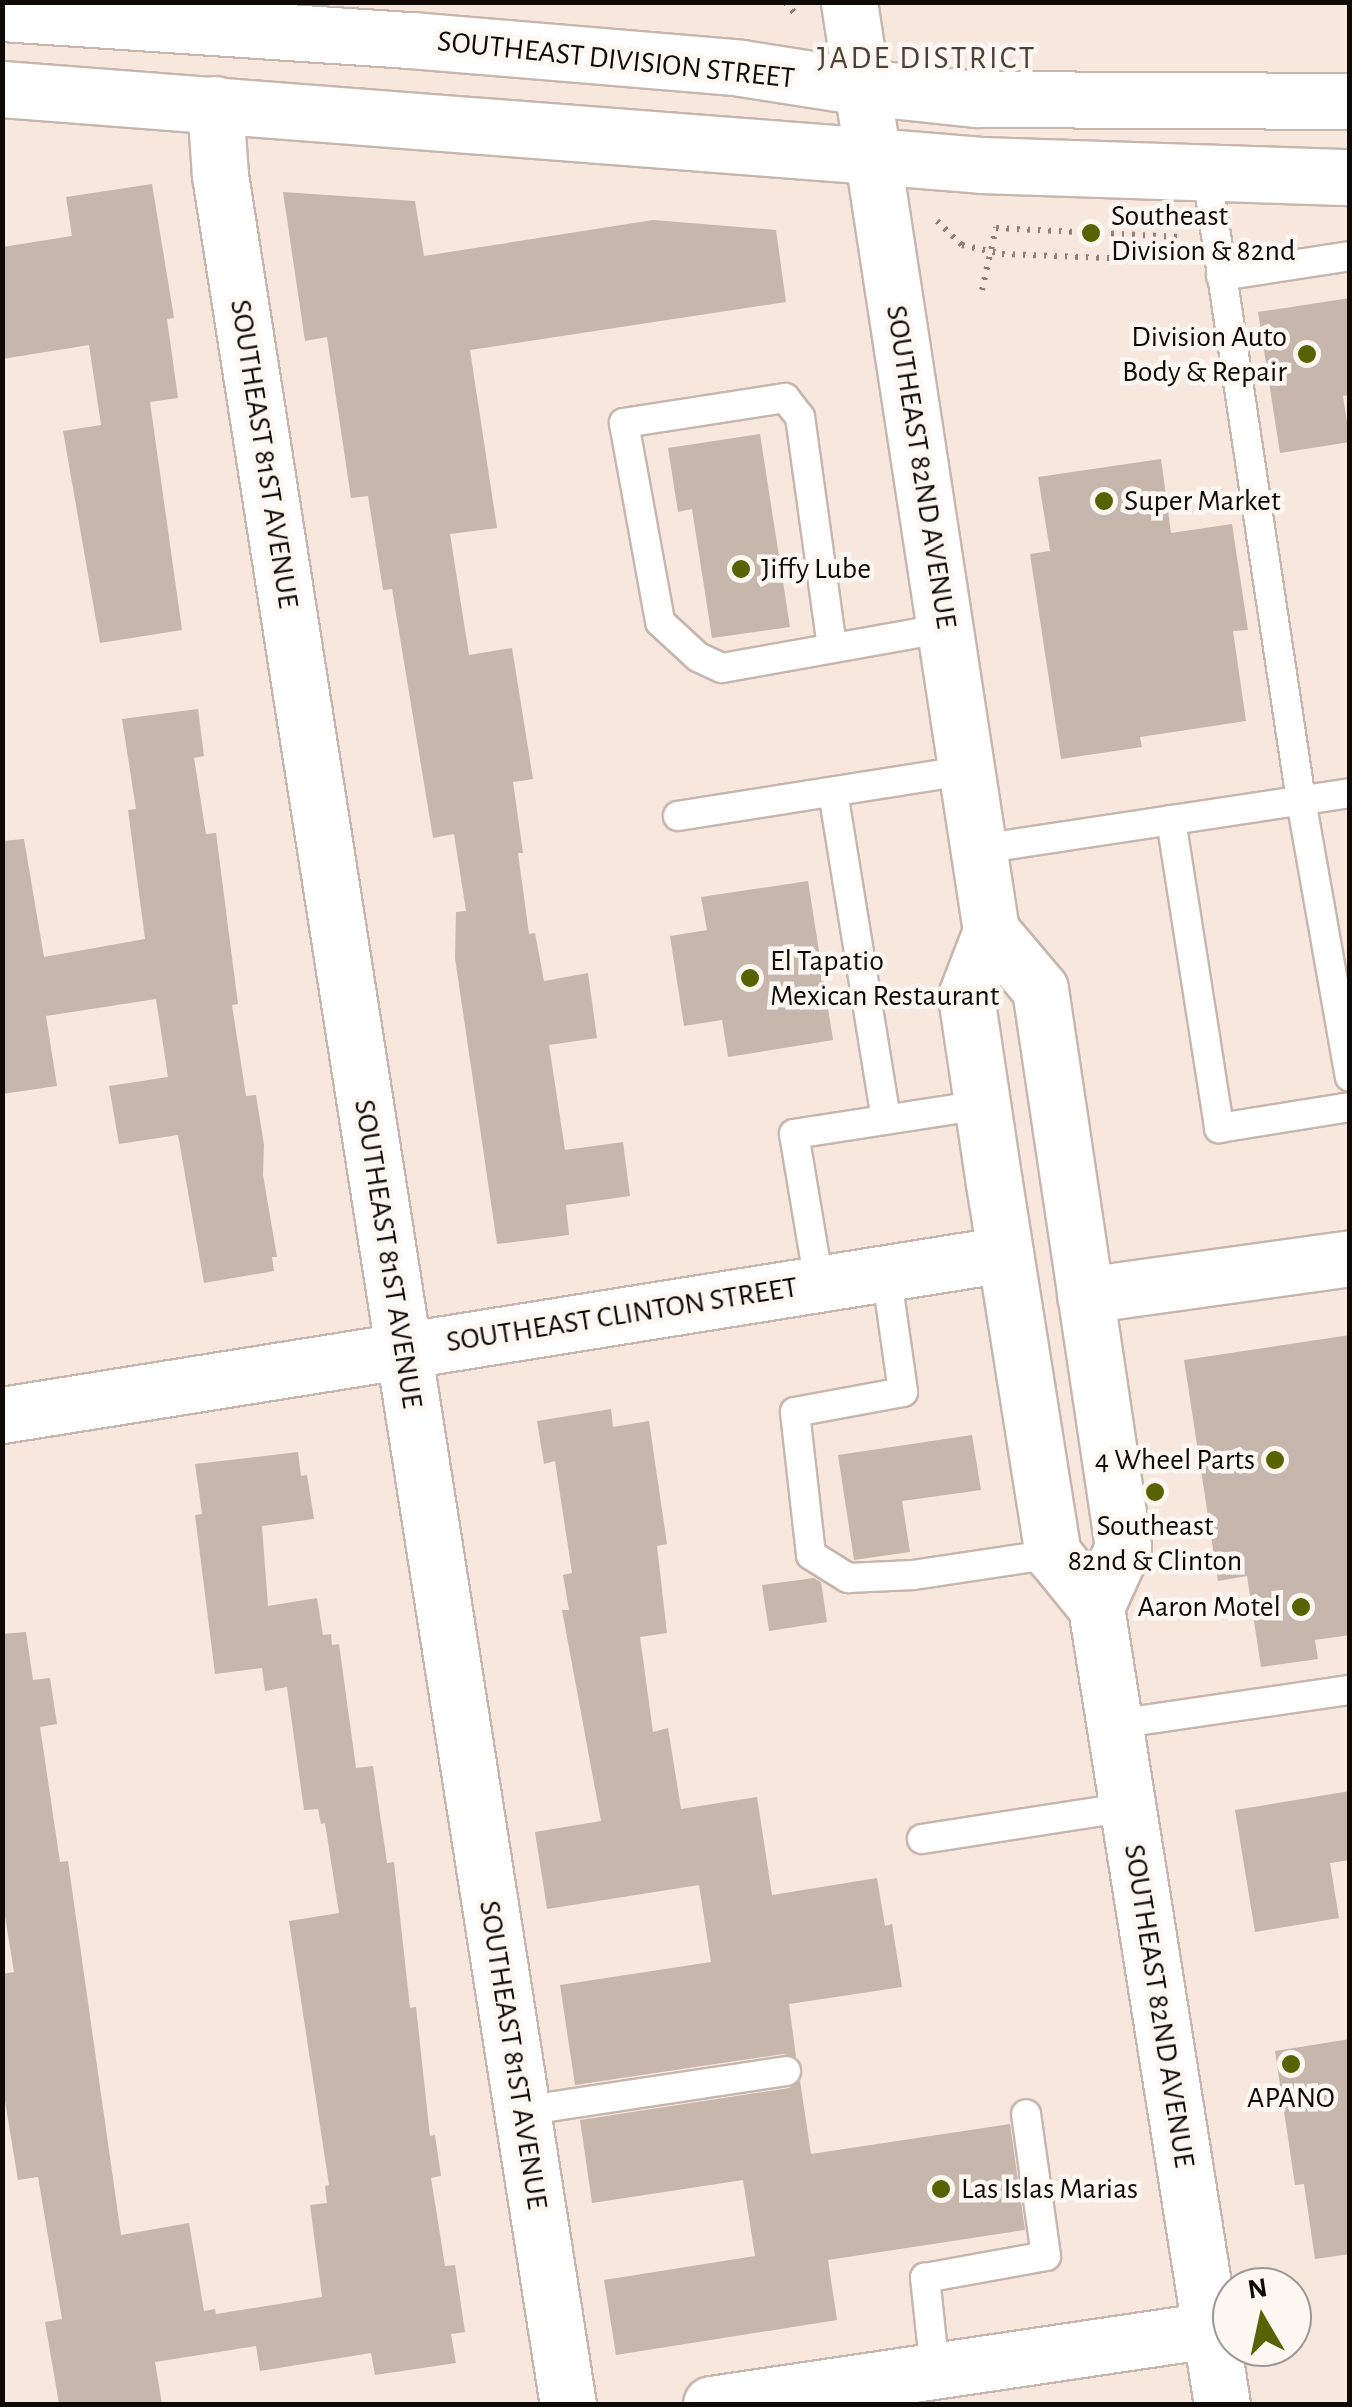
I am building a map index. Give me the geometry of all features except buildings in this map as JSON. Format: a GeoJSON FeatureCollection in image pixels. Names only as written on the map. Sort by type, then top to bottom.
{"type":"FeatureCollection","features":[{"type":"Feature","properties":{"kind":"main road","name":"SOUTHEAST 82ND AVENUE"},"geometry":{"type":"LineString","coordinates":[[849,2],[991,931],[966,996],[1005,1254],[1053,1554],[1096,1607],[1222,2404]]}},
{"type":"Feature","properties":{"kind":"main road","name":"SOUTHEAST DIVISION STREET"},"geometry":{"type":"LineString","coordinates":[[2,13],[408,21],[977,99],[1350,100]]}},
{"type":"Feature","properties":{"kind":"main road"},"geometry":{"type":"LineString","coordinates":[[2,89],[872,156],[1207,174],[1350,177]]}},
{"type":"Feature","properties":{"kind":"main road","name":"SOUTHEAST 81ST AVENUE"},"geometry":{"type":"LineString","coordinates":[[214,104],[220,175],[568,2404]]}},
{"type":"Feature","properties":{"kind":"main road"},"geometry":{"type":"LineString","coordinates":[[991,931],[1040,989],[1123,1547],[1096,1607]]}},
{"type":"Feature","properties":{"kind":"main road","name":"SOUTHEAST CLINTON STREET"},"geometry":{"type":"LineString","coordinates":[[2,1415],[1005,1254]]}},
{"type":"Feature","properties":{"kind":"main road"},"geometry":{"type":"LineString","coordinates":[[1085,1295],[1350,1258]]}},
{"type":"Feature","properties":{"kind":"main road"},"geometry":{"type":"LineString","coordinates":[[711,2404],[907,2384],[1210,2330]]}},
{"type":"Feature","properties":{"kind":"lane"},"geometry":{"type":"LineString","coordinates":[[1207,174],[1301,800],[1350,1077]]}},
{"type":"Feature","properties":{"kind":"lane"},"geometry":{"type":"LineString","coordinates":[[1221,276],[1350,256]]}},
{"type":"Feature","properties":{"kind":"lane"},"geometry":{"type":"LineString","coordinates":[[832,647],[800,417],[785,398],[624,423],[660,622],[698,657],[722,668],[946,628]]}},
{"type":"Feature","properties":{"kind":"lane"},"geometry":{"type":"LineString","coordinates":[[678,816],[968,770]]}},
{"type":"Feature","properties":{"kind":"lane"},"geometry":{"type":"LineString","coordinates":[[833,792],[886,1118]]}},
{"type":"Feature","properties":{"kind":"lane"},"geometry":{"type":"LineString","coordinates":[[980,849],[1350,792]]}},
{"type":"Feature","properties":{"kind":"lane"},"geometry":{"type":"LineString","coordinates":[[1170,820],[1219,1128],[1350,1107]]}},
{"type":"Feature","properties":{"kind":"lane"},"geometry":{"type":"LineString","coordinates":[[818,1283],[794,1134],[982,1105]]}},
{"type":"Feature","properties":{"kind":"lane"},"geometry":{"type":"LineString","coordinates":[[886,1272],[903,1392],[795,1412],[812,1556],[848,1578],[913,1576],[1053,1554]]}},
{"type":"Feature","properties":{"kind":"lane"},"geometry":{"type":"LineString","coordinates":[[1116,1724],[1350,1690]]}},
{"type":"Feature","properties":{"kind":"lane"},"geometry":{"type":"LineString","coordinates":[[922,1839],[1128,1808]]}},
{"type":"Feature","properties":{"kind":"lane"},"geometry":{"type":"LineString","coordinates":[[522,2111],[786,2071]]}},
{"type":"Feature","properties":{"kind":"lane"},"geometry":{"type":"LineString","coordinates":[[907,2384],[925,2278],[1046,2256],[1026,2114]]}},
{"type":"Feature","properties":{"kind":"path"},"geometry":{"type":"LineString","coordinates":[[702,2],[735,2]]}},
{"type":"Feature","properties":{"kind":"path"},"geometry":{"type":"LineString","coordinates":[[872,156],[962,245],[991,251],[1160,260],[1217,244]]}},
{"type":"Feature","properties":{"kind":"path"},"geometry":{"type":"LineString","coordinates":[[982,290],[996,228],[1181,238],[1187,265]]}},
{"type":"Feature","properties":{"kind":"place","name":"Southeast Division & 82nd"},"geometry":{"type":"Point","coordinates":[1091,233]}},
{"type":"Feature","properties":{"kind":"place","name":"Division Auto Body & Repair"},"geometry":{"type":"Point","coordinates":[1307,354]}},
{"type":"Feature","properties":{"kind":"place","name":"Super Market"},"geometry":{"type":"Point","coordinates":[1104,501]}},
{"type":"Feature","properties":{"kind":"place","name":"Jiffy Lube"},"geometry":{"type":"Point","coordinates":[741,569]}},
{"type":"Feature","properties":{"kind":"place","name":"El Tapatio Mexican Restaurant"},"geometry":{"type":"Point","coordinates":[750,978]}},
{"type":"Feature","properties":{"kind":"place","name":"4 Wheel Parts"},"geometry":{"type":"Point","coordinates":[1275,1460]}},
{"type":"Feature","properties":{"kind":"place","name":"Southeast 82nd & Clinton"},"geometry":{"type":"Point","coordinates":[1155,1492]}},
{"type":"Feature","properties":{"kind":"place","name":"Aaron Motel"},"geometry":{"type":"Point","coordinates":[1301,1607]}},
{"type":"Feature","properties":{"kind":"place","name":"APANO"},"geometry":{"type":"Point","coordinates":[1291,2064]}},
{"type":"Feature","properties":{"kind":"place","name":"Las Islas Marias"},"geometry":{"type":"Point","coordinates":[941,2189]}},
{"type":"Feature","properties":{"kind":"district","name":"JADE DISTRICT"},"geometry":{"type":"Point","coordinates":[927,58]}}]}
